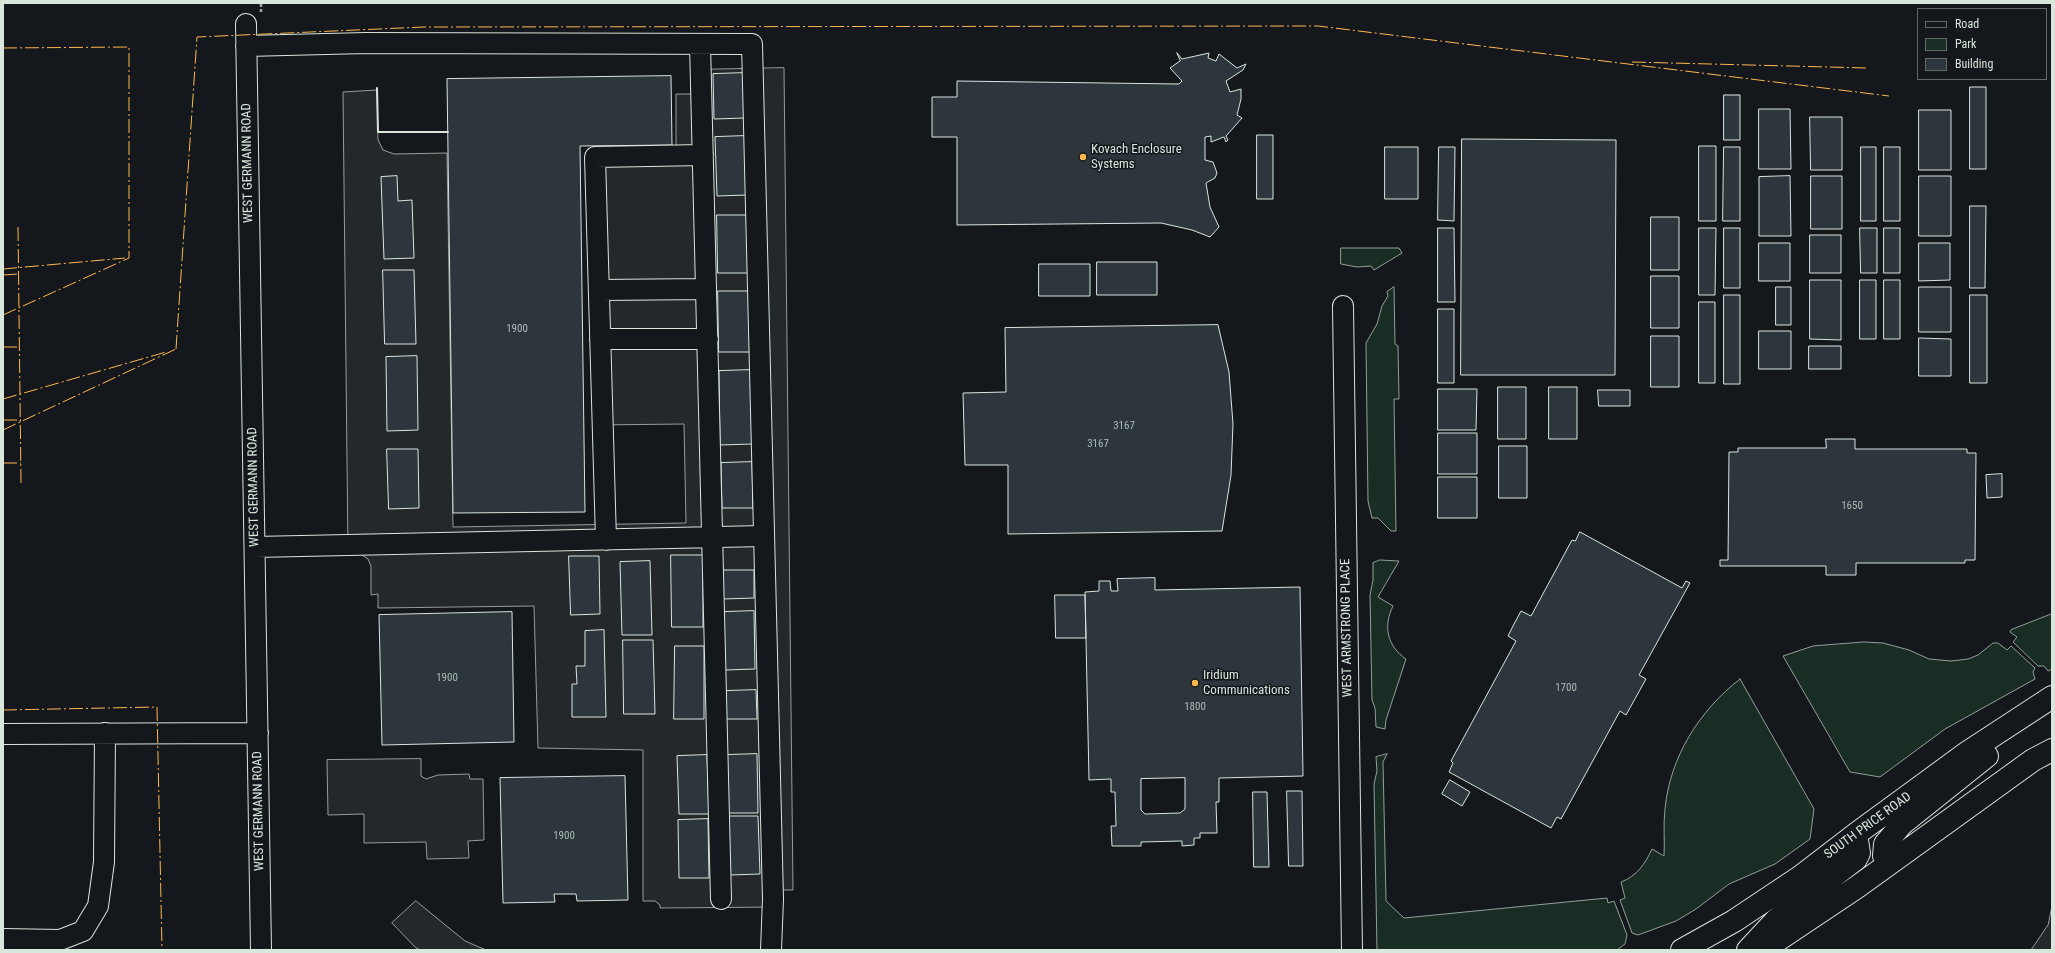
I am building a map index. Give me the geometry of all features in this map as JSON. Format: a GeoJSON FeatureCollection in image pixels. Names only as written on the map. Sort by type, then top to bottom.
{"type":"FeatureCollection","features":[{"type":"Feature","properties":{"kind":"main road","name":"SOUTH PRICE ROAD"},"geometry":{"type":"LineString","coordinates":[[1682,950],[1734,921],[1800,877],[1968,752],[2052,698]]}},
{"type":"Feature","properties":{"kind":"main road"},"geometry":{"type":"LineString","coordinates":[[1889,864],[1884,856],[1885,844],[1902,824],[1985,758],[2022,716]]}},
{"type":"Feature","properties":{"kind":"main road"},"geometry":{"type":"LineString","coordinates":[[1763,950],[1784,938],[2033,760],[2052,750]]}},
{"type":"Feature","properties":{"kind":"main road"},"geometry":{"type":"LineString","coordinates":[[1748,950],[1776,920],[1856,859],[1859,853],[1856,834]]}},
{"type":"Feature","properties":{"kind":"street","name":"WEST GERMANN ROAD"},"geometry":{"type":"LineString","coordinates":[[246,24],[261,950]]}},
{"type":"Feature","properties":{"kind":"street"},"geometry":{"type":"LineString","coordinates":[[246,46],[366,44],[752,44],[773,899],[771,950]]}},
{"type":"Feature","properties":{"kind":"street"},"geometry":{"type":"LineString","coordinates":[[700,44],[721,899]]}},
{"type":"Feature","properties":{"kind":"street"},"geometry":{"type":"LineString","coordinates":[[606,540],[595,157],[703,155]]}},
{"type":"Feature","properties":{"kind":"street"},"geometry":{"type":"LineString","coordinates":[[599,290],[706,289]]}},
{"type":"Feature","properties":{"kind":"street","name":"WEST ARMSTRONG PLACE"},"geometry":{"type":"LineString","coordinates":[[1343,306],[1352,950]]}},
{"type":"Feature","properties":{"kind":"street"},"geometry":{"type":"LineString","coordinates":[[600,339],[708,339]]}},
{"type":"Feature","properties":{"kind":"street"},"geometry":{"type":"LineString","coordinates":[[255,547],[764,536]]}},
{"type":"Feature","properties":{"kind":"street"},"geometry":{"type":"LineString","coordinates":[[3,939],[60,940],[83,931],[98,906],[104,862],[105,733]]}},
{"type":"Feature","properties":{"kind":"street"},"geometry":{"type":"LineString","coordinates":[[3,734],[258,733]]}},
{"type":"Feature","properties":{"kind":"green space"},"geometry":{"type":"Polygon","coordinates":[[[1341,248],[1399,248],[1402,253],[1374,270],[1371,266],[1357,267],[1341,264],[1341,248]]]}},
{"type":"Feature","properties":{"kind":"green space"},"geometry":{"type":"Polygon","coordinates":[[[1394,287],[1395,344],[1398,346],[1399,399],[1394,399],[1396,531],[1391,531],[1378,518],[1372,518],[1368,501],[1366,343],[1377,324],[1382,306],[1388,296],[1387,292],[1394,287]]]}},
{"type":"Feature","properties":{"kind":"green space"},"geometry":{"type":"Polygon","coordinates":[[[1380,560],[1399,561],[1378,597],[1393,606],[1388,621],[1389,635],[1395,648],[1406,659],[1386,720],[1385,729],[1376,727],[1375,708],[1372,700],[1370,595],[1373,580],[1373,563],[1380,560]]]}},
{"type":"Feature","properties":{"kind":"green space"},"geometry":{"type":"Polygon","coordinates":[[[2052,614],[2052,669],[2048,671],[2044,666],[2038,666],[2013,642],[2017,637],[2010,632],[2011,630],[2052,614]]]}},
{"type":"Feature","properties":{"kind":"green space"},"geometry":{"type":"Polygon","coordinates":[[[1864,642],[1883,643],[1909,650],[1929,659],[1951,661],[1968,659],[1978,655],[1993,643],[1998,643],[2007,650],[2011,646],[2035,668],[2033,672],[2035,679],[1945,729],[1880,777],[1850,772],[1783,656],[1813,646],[1864,642]]]}},
{"type":"Feature","properties":{"kind":"green space"},"geometry":{"type":"Polygon","coordinates":[[[1740,679],[1814,809],[1810,839],[1775,864],[1729,884],[1696,909],[1676,921],[1638,935],[1632,933],[1620,900],[1625,898],[1621,882],[1632,876],[1640,869],[1652,849],[1664,856],[1664,815],[1668,790],[1680,753],[1700,720],[1725,692],[1740,679]]]}},
{"type":"Feature","properties":{"kind":"green space"},"geometry":{"type":"Polygon","coordinates":[[[1387,754],[1383,762],[1386,901],[1404,918],[1607,898],[1608,903],[1614,901],[1627,935],[1625,944],[1617,950],[1377,950],[1374,784],[1377,771],[1376,757],[1387,754]]]}},
{"type":"Feature","properties":{"kind":"shaded area"},"geometry":{"type":"Polygon","coordinates":[[[784,68],[793,890],[782,890],[781,907],[660,908],[660,905],[655,901],[643,901],[643,750],[538,748],[534,606],[378,608],[378,594],[371,595],[371,566],[368,559],[360,554],[348,554],[343,92],[377,90],[378,140],[383,150],[394,154],[447,153],[453,527],[686,523],[684,424],[595,425],[588,150],[676,148],[676,94],[691,94],[691,70],[784,68]]]}},
{"type":"Feature","properties":{"kind":"shaded area"},"geometry":{"type":"Polygon","coordinates":[[[421,759],[421,776],[426,779],[438,775],[469,774],[470,779],[483,779],[484,840],[468,841],[469,858],[427,859],[426,842],[364,843],[364,814],[328,815],[327,760],[421,759]]]}},
{"type":"Feature","properties":{"kind":"shaded area"},"geometry":{"type":"Polygon","coordinates":[[[416,901],[465,941],[486,950],[420,950],[415,947],[392,923],[416,901]]]}},
{"type":"Feature","properties":{"kind":"shaded area"},"geometry":{"type":"Polygon","coordinates":[[[2052,906],[2052,950],[2031,950],[2048,925],[2052,906]]]}},
{"type":"Feature","properties":{"kind":"building"},"geometry":{"type":"Polygon","coordinates":[[[1177,53],[1182,59],[1209,53],[1208,58],[1216,61],[1219,54],[1237,68],[1246,64],[1243,70],[1226,81],[1230,92],[1241,89],[1241,99],[1237,115],[1242,118],[1226,136],[1228,140],[1226,142],[1224,137],[1211,142],[1211,136],[1205,137],[1205,160],[1213,162],[1217,173],[1215,178],[1206,183],[1210,207],[1219,227],[1210,237],[1192,230],[1161,223],[957,225],[957,137],[932,137],[932,97],[957,97],[957,81],[1179,84],[1182,81],[1170,68],[1180,61],[1177,53]]]}},
{"type":"Feature","properties":{"kind":"building"},"geometry":{"type":"Polygon","coordinates":[[[744,73],[745,118],[714,119],[713,74],[744,73]]]}},
{"type":"Feature","properties":{"kind":"building"},"geometry":{"type":"Polygon","coordinates":[[[671,76],[672,145],[580,146],[585,512],[453,513],[447,79],[671,76]]]}},
{"type":"Feature","properties":{"kind":"building"},"geometry":{"type":"Polygon","coordinates":[[[1970,87],[1986,87],[1986,169],[1970,169],[1970,87]]]}},
{"type":"Feature","properties":{"kind":"building"},"geometry":{"type":"Polygon","coordinates":[[[1724,95],[1740,95],[1740,140],[1724,140],[1724,95]]]}},
{"type":"Feature","properties":{"kind":"building"},"geometry":{"type":"Polygon","coordinates":[[[1759,109],[1790,109],[1791,169],[1759,169],[1759,109]]]}},
{"type":"Feature","properties":{"kind":"building"},"geometry":{"type":"Polygon","coordinates":[[[1919,110],[1951,110],[1951,170],[1919,170],[1919,110]]]}},
{"type":"Feature","properties":{"kind":"building"},"geometry":{"type":"Polygon","coordinates":[[[1810,117],[1842,117],[1842,170],[1811,170],[1810,117]]]}},
{"type":"Feature","properties":{"kind":"building"},"geometry":{"type":"Polygon","coordinates":[[[1257,135],[1273,135],[1273,199],[1257,199],[1257,135]]]}},
{"type":"Feature","properties":{"kind":"building"},"geometry":{"type":"Polygon","coordinates":[[[745,136],[747,195],[717,196],[715,137],[745,136]]]}},
{"type":"Feature","properties":{"kind":"building"},"geometry":{"type":"Polygon","coordinates":[[[1462,139],[1616,140],[1615,375],[1461,375],[1462,139]]]}},
{"type":"Feature","properties":{"kind":"building"},"geometry":{"type":"Polygon","coordinates":[[[1699,146],[1716,146],[1716,221],[1699,221],[1699,146]]]}},
{"type":"Feature","properties":{"kind":"building"},"geometry":{"type":"Polygon","coordinates":[[[1385,147],[1418,147],[1418,199],[1385,199],[1385,147]]]}},
{"type":"Feature","properties":{"kind":"building"},"geometry":{"type":"Polygon","coordinates":[[[1439,147],[1455,147],[1454,221],[1438,220],[1439,147]]]}},
{"type":"Feature","properties":{"kind":"building"},"geometry":{"type":"Polygon","coordinates":[[[1724,147],[1740,147],[1740,221],[1723,221],[1724,147]]]}},
{"type":"Feature","properties":{"kind":"building"},"geometry":{"type":"Polygon","coordinates":[[[1861,147],[1876,147],[1876,221],[1861,221],[1861,147]]]}},
{"type":"Feature","properties":{"kind":"building"},"geometry":{"type":"Polygon","coordinates":[[[1884,147],[1900,147],[1900,221],[1884,221],[1884,147]]]}},
{"type":"Feature","properties":{"kind":"building"},"geometry":{"type":"Polygon","coordinates":[[[397,176],[398,201],[412,200],[414,258],[384,259],[381,177],[397,176]]]}},
{"type":"Feature","properties":{"kind":"building"},"geometry":{"type":"Polygon","coordinates":[[[1790,176],[1791,236],[1759,236],[1759,177],[1790,176]]]}},
{"type":"Feature","properties":{"kind":"building"},"geometry":{"type":"Polygon","coordinates":[[[1811,176],[1842,176],[1842,229],[1811,229],[1811,176]]]}},
{"type":"Feature","properties":{"kind":"building"},"geometry":{"type":"Polygon","coordinates":[[[1919,176],[1951,176],[1951,236],[1919,236],[1919,176]]]}},
{"type":"Feature","properties":{"kind":"building"},"geometry":{"type":"Polygon","coordinates":[[[1970,206],[1986,206],[1985,288],[1970,288],[1970,206]]]}},
{"type":"Feature","properties":{"kind":"building"},"geometry":{"type":"Polygon","coordinates":[[[717,215],[747,215],[748,273],[718,273],[717,215]]]}},
{"type":"Feature","properties":{"kind":"building"},"geometry":{"type":"Polygon","coordinates":[[[1651,217],[1679,217],[1679,270],[1651,270],[1651,217]]]}},
{"type":"Feature","properties":{"kind":"building"},"geometry":{"type":"Polygon","coordinates":[[[1438,228],[1454,228],[1455,302],[1438,302],[1438,228]]]}},
{"type":"Feature","properties":{"kind":"building"},"geometry":{"type":"Polygon","coordinates":[[[1699,228],[1716,228],[1715,295],[1699,295],[1699,228]]]}},
{"type":"Feature","properties":{"kind":"building"},"geometry":{"type":"Polygon","coordinates":[[[1724,228],[1740,228],[1740,288],[1724,288],[1724,228]]]}},
{"type":"Feature","properties":{"kind":"building"},"geometry":{"type":"Polygon","coordinates":[[[1860,228],[1877,228],[1877,273],[1861,273],[1860,228]]]}},
{"type":"Feature","properties":{"kind":"building"},"geometry":{"type":"Polygon","coordinates":[[[1884,228],[1900,228],[1900,273],[1884,273],[1884,228]]]}},
{"type":"Feature","properties":{"kind":"building"},"geometry":{"type":"Polygon","coordinates":[[[1810,235],[1841,235],[1841,273],[1810,273],[1810,235]]]}},
{"type":"Feature","properties":{"kind":"building"},"geometry":{"type":"Polygon","coordinates":[[[1759,243],[1790,243],[1790,281],[1759,281],[1759,243]]]}},
{"type":"Feature","properties":{"kind":"building"},"geometry":{"type":"Polygon","coordinates":[[[1919,243],[1950,243],[1950,280],[1919,281],[1919,243]]]}},
{"type":"Feature","properties":{"kind":"building"},"geometry":{"type":"Polygon","coordinates":[[[1097,262],[1157,262],[1157,295],[1097,295],[1097,262]]]}},
{"type":"Feature","properties":{"kind":"building"},"geometry":{"type":"Polygon","coordinates":[[[1039,264],[1090,264],[1090,296],[1039,296],[1039,264]]]}},
{"type":"Feature","properties":{"kind":"building"},"geometry":{"type":"Polygon","coordinates":[[[383,270],[414,270],[416,344],[385,344],[383,270]]]}},
{"type":"Feature","properties":{"kind":"building"},"geometry":{"type":"Polygon","coordinates":[[[1651,276],[1679,276],[1679,328],[1651,328],[1651,276]]]}},
{"type":"Feature","properties":{"kind":"building"},"geometry":{"type":"Polygon","coordinates":[[[1810,280],[1841,280],[1841,340],[1810,339],[1810,280]]]}},
{"type":"Feature","properties":{"kind":"building"},"geometry":{"type":"Polygon","coordinates":[[[1860,280],[1876,280],[1876,339],[1860,339],[1860,280]]]}},
{"type":"Feature","properties":{"kind":"building"},"geometry":{"type":"Polygon","coordinates":[[[1884,280],[1900,280],[1900,339],[1884,339],[1884,280]]]}},
{"type":"Feature","properties":{"kind":"building"},"geometry":{"type":"Polygon","coordinates":[[[1776,287],[1791,287],[1791,325],[1776,325],[1776,287]]]}},
{"type":"Feature","properties":{"kind":"building"},"geometry":{"type":"Polygon","coordinates":[[[1919,287],[1951,287],[1951,332],[1919,332],[1919,287]]]}},
{"type":"Feature","properties":{"kind":"building"},"geometry":{"type":"Polygon","coordinates":[[[718,291],[749,291],[750,352],[719,352],[718,291]]]}},
{"type":"Feature","properties":{"kind":"building"},"geometry":{"type":"Polygon","coordinates":[[[1724,295],[1740,295],[1740,384],[1724,384],[1724,295]]]}},
{"type":"Feature","properties":{"kind":"building"},"geometry":{"type":"Polygon","coordinates":[[[1970,295],[1987,295],[1987,383],[1970,383],[1970,295]]]}},
{"type":"Feature","properties":{"kind":"building"},"geometry":{"type":"Polygon","coordinates":[[[1699,302],[1715,302],[1715,383],[1699,383],[1699,302]]]}},
{"type":"Feature","properties":{"kind":"building"},"geometry":{"type":"Polygon","coordinates":[[[1438,309],[1454,309],[1454,383],[1438,383],[1438,309]]]}},
{"type":"Feature","properties":{"kind":"building"},"geometry":{"type":"Polygon","coordinates":[[[1218,325],[1229,372],[1233,424],[1231,475],[1222,531],[1008,534],[1008,465],[965,465],[963,393],[1006,392],[1005,328],[1218,325]]]}},
{"type":"Feature","properties":{"kind":"building"},"geometry":{"type":"Polygon","coordinates":[[[1759,331],[1791,331],[1791,369],[1759,369],[1759,331]]]}},
{"type":"Feature","properties":{"kind":"building"},"geometry":{"type":"Polygon","coordinates":[[[1651,336],[1679,336],[1679,387],[1651,387],[1651,336]]]}},
{"type":"Feature","properties":{"kind":"building"},"geometry":{"type":"Polygon","coordinates":[[[1919,338],[1951,339],[1951,376],[1919,376],[1919,338]]]}},
{"type":"Feature","properties":{"kind":"building"},"geometry":{"type":"Polygon","coordinates":[[[1809,346],[1841,346],[1841,369],[1809,369],[1809,346]]]}},
{"type":"Feature","properties":{"kind":"building"},"geometry":{"type":"Polygon","coordinates":[[[417,356],[418,430],[387,431],[386,357],[417,356]]]}},
{"type":"Feature","properties":{"kind":"building"},"geometry":{"type":"Polygon","coordinates":[[[751,370],[752,444],[720,445],[719,371],[751,370]]]}},
{"type":"Feature","properties":{"kind":"building"},"geometry":{"type":"Polygon","coordinates":[[[1498,387],[1526,387],[1526,439],[1498,439],[1498,387]]]}},
{"type":"Feature","properties":{"kind":"building"},"geometry":{"type":"Polygon","coordinates":[[[1549,387],[1577,387],[1577,439],[1549,439],[1549,387]]]}},
{"type":"Feature","properties":{"kind":"building"},"geometry":{"type":"Polygon","coordinates":[[[1438,389],[1477,389],[1476,430],[1438,430],[1438,389]]]}},
{"type":"Feature","properties":{"kind":"building"},"geometry":{"type":"Polygon","coordinates":[[[1598,390],[1630,390],[1630,406],[1599,406],[1598,390]]]}},
{"type":"Feature","properties":{"kind":"building"},"geometry":{"type":"Polygon","coordinates":[[[1438,433],[1477,433],[1477,474],[1438,474],[1438,433]]]}},
{"type":"Feature","properties":{"kind":"building"},"geometry":{"type":"Polygon","coordinates":[[[1826,439],[1855,439],[1855,449],[1967,449],[1967,453],[1976,453],[1975,560],[1965,560],[1965,563],[1856,563],[1856,575],[1826,575],[1826,566],[1720,566],[1720,560],[1728,560],[1729,452],[1738,452],[1738,448],[1826,448],[1826,439]]]}},
{"type":"Feature","properties":{"kind":"building"},"geometry":{"type":"Polygon","coordinates":[[[1499,446],[1527,446],[1527,498],[1499,498],[1499,446]]]}},
{"type":"Feature","properties":{"kind":"building"},"geometry":{"type":"Polygon","coordinates":[[[387,449],[418,449],[419,508],[389,509],[387,449]]]}},
{"type":"Feature","properties":{"kind":"building"},"geometry":{"type":"Polygon","coordinates":[[[752,462],[753,508],[722,508],[721,463],[752,462]]]}},
{"type":"Feature","properties":{"kind":"building"},"geometry":{"type":"Polygon","coordinates":[[[2002,474],[2002,497],[1987,498],[1986,475],[2002,474]]]}},
{"type":"Feature","properties":{"kind":"building"},"geometry":{"type":"Polygon","coordinates":[[[1438,477],[1477,477],[1477,518],[1438,518],[1438,477]]]}},
{"type":"Feature","properties":{"kind":"building"},"geometry":{"type":"Polygon","coordinates":[[[1580,532],[1682,588],[1686,581],[1690,583],[1639,675],[1646,679],[1626,715],[1620,711],[1561,819],[1557,817],[1551,828],[1449,772],[1453,763],[1451,761],[1516,641],[1508,636],[1521,611],[1531,616],[1572,540],[1575,541],[1580,532]]]}},
{"type":"Feature","properties":{"kind":"building"},"geometry":{"type":"Polygon","coordinates":[[[671,555],[703,555],[703,627],[672,627],[671,555]]]}},
{"type":"Feature","properties":{"kind":"building"},"geometry":{"type":"Polygon","coordinates":[[[569,556],[599,556],[600,614],[571,615],[569,556]]]}},
{"type":"Feature","properties":{"kind":"building"},"geometry":{"type":"Polygon","coordinates":[[[650,561],[652,635],[622,635],[620,562],[650,561]]]}},
{"type":"Feature","properties":{"kind":"building"},"geometry":{"type":"Polygon","coordinates":[[[723,570],[754,570],[754,598],[723,599],[723,570]]]}},
{"type":"Feature","properties":{"kind":"building"},"geometry":{"type":"Polygon","coordinates":[[[1155,578],[1155,590],[1300,587],[1303,776],[1219,778],[1219,802],[1216,802],[1217,833],[1200,833],[1200,838],[1194,838],[1194,845],[1182,846],[1182,841],[1141,842],[1141,846],[1112,846],[1111,826],[1116,826],[1115,792],[1111,792],[1111,779],[1089,780],[1085,592],[1099,591],[1099,581],[1110,581],[1111,591],[1118,591],[1117,579],[1155,578]],[[1185,778],[1141,779],[1141,810],[1145,814],[1180,813],[1185,809],[1185,778]]]}},
{"type":"Feature","properties":{"kind":"building"},"geometry":{"type":"Polygon","coordinates":[[[1055,595],[1085,595],[1086,638],[1056,638],[1055,595]]]}},
{"type":"Feature","properties":{"kind":"building"},"geometry":{"type":"Polygon","coordinates":[[[754,611],[755,669],[725,670],[724,612],[754,611]]]}},
{"type":"Feature","properties":{"kind":"building"},"geometry":{"type":"Polygon","coordinates":[[[512,612],[514,742],[382,745],[379,615],[512,612]]]}},
{"type":"Feature","properties":{"kind":"building"},"geometry":{"type":"Polygon","coordinates":[[[604,630],[606,717],[572,717],[572,684],[577,684],[576,666],[585,666],[585,631],[604,630]]]}},
{"type":"Feature","properties":{"kind":"building"},"geometry":{"type":"Polygon","coordinates":[[[623,640],[653,640],[655,714],[624,714],[623,640]]]}},
{"type":"Feature","properties":{"kind":"building"},"geometry":{"type":"Polygon","coordinates":[[[675,646],[704,646],[704,719],[674,719],[675,646]]]}},
{"type":"Feature","properties":{"kind":"building"},"geometry":{"type":"Polygon","coordinates":[[[756,690],[757,719],[726,719],[725,691],[756,690]]]}},
{"type":"Feature","properties":{"kind":"building"},"geometry":{"type":"Polygon","coordinates":[[[757,754],[758,813],[728,813],[726,755],[757,754]]]}},
{"type":"Feature","properties":{"kind":"building"},"geometry":{"type":"Polygon","coordinates":[[[707,755],[709,814],[679,814],[677,756],[707,755]]]}},
{"type":"Feature","properties":{"kind":"building"},"geometry":{"type":"Polygon","coordinates":[[[625,776],[628,900],[577,901],[576,894],[554,894],[555,902],[503,903],[500,778],[625,776]]]}},
{"type":"Feature","properties":{"kind":"building"},"geometry":{"type":"Polygon","coordinates":[[[1450,780],[1470,792],[1462,806],[1442,794],[1450,780]]]}},
{"type":"Feature","properties":{"kind":"building"},"geometry":{"type":"Polygon","coordinates":[[[1287,791],[1302,791],[1303,866],[1289,866],[1287,791]]]}},
{"type":"Feature","properties":{"kind":"building"},"geometry":{"type":"Polygon","coordinates":[[[1253,792],[1267,792],[1269,867],[1254,867],[1253,792]]]}},
{"type":"Feature","properties":{"kind":"building"},"geometry":{"type":"Polygon","coordinates":[[[728,816],[758,816],[760,874],[730,875],[728,816]]]}},
{"type":"Feature","properties":{"kind":"building"},"geometry":{"type":"Polygon","coordinates":[[[708,819],[709,878],[679,878],[678,820],[708,819]]]}},
{"type":"Feature","properties":{"kind":"wall"},"geometry":{"type":"LineString","coordinates":[[377,88],[378,132],[448,132]]}},
{"type":"Feature","properties":{"kind":"power"},"geometry":{"type":"LineString","coordinates":[[176,349],[197,37],[424,27],[1318,26],[1889,96]]}},
{"type":"Feature","properties":{"kind":"power"},"geometry":{"type":"LineString","coordinates":[[3,48],[129,47],[129,258]]}},
{"type":"Feature","properties":{"kind":"power"},"geometry":{"type":"LineString","coordinates":[[1632,62],[1867,68]]}},
{"type":"Feature","properties":{"kind":"power"},"geometry":{"type":"LineString","coordinates":[[18,227],[21,483]]}},
{"type":"Feature","properties":{"kind":"power"},"geometry":{"type":"LineString","coordinates":[[3,269],[125,258]]}},
{"type":"Feature","properties":{"kind":"power"},"geometry":{"type":"LineString","coordinates":[[3,315],[129,258]]}},
{"type":"Feature","properties":{"kind":"power"},"geometry":{"type":"LineString","coordinates":[[3,275],[18,274]]}},
{"type":"Feature","properties":{"kind":"power"},"geometry":{"type":"LineString","coordinates":[[3,347],[20,347]]}},
{"type":"Feature","properties":{"kind":"power"},"geometry":{"type":"LineString","coordinates":[[3,430],[176,349]]}},
{"type":"Feature","properties":{"kind":"power"},"geometry":{"type":"LineString","coordinates":[[3,399],[166,352]]}},
{"type":"Feature","properties":{"kind":"power"},"geometry":{"type":"LineString","coordinates":[[3,420],[21,420]]}},
{"type":"Feature","properties":{"kind":"power"},"geometry":{"type":"LineString","coordinates":[[3,463],[21,463]]}},
{"type":"Feature","properties":{"kind":"power"},"geometry":{"type":"LineString","coordinates":[[3,710],[157,707],[162,950]]}},
{"type":"Feature","properties":{"kind":"place","name":"Kovach Enclosure Systems"},"geometry":{"type":"Point","coordinates":[1083,157]}},
{"type":"Feature","properties":{"kind":"place","name":"Iridium Communications"},"geometry":{"type":"Point","coordinates":[1195,683]}}]}
